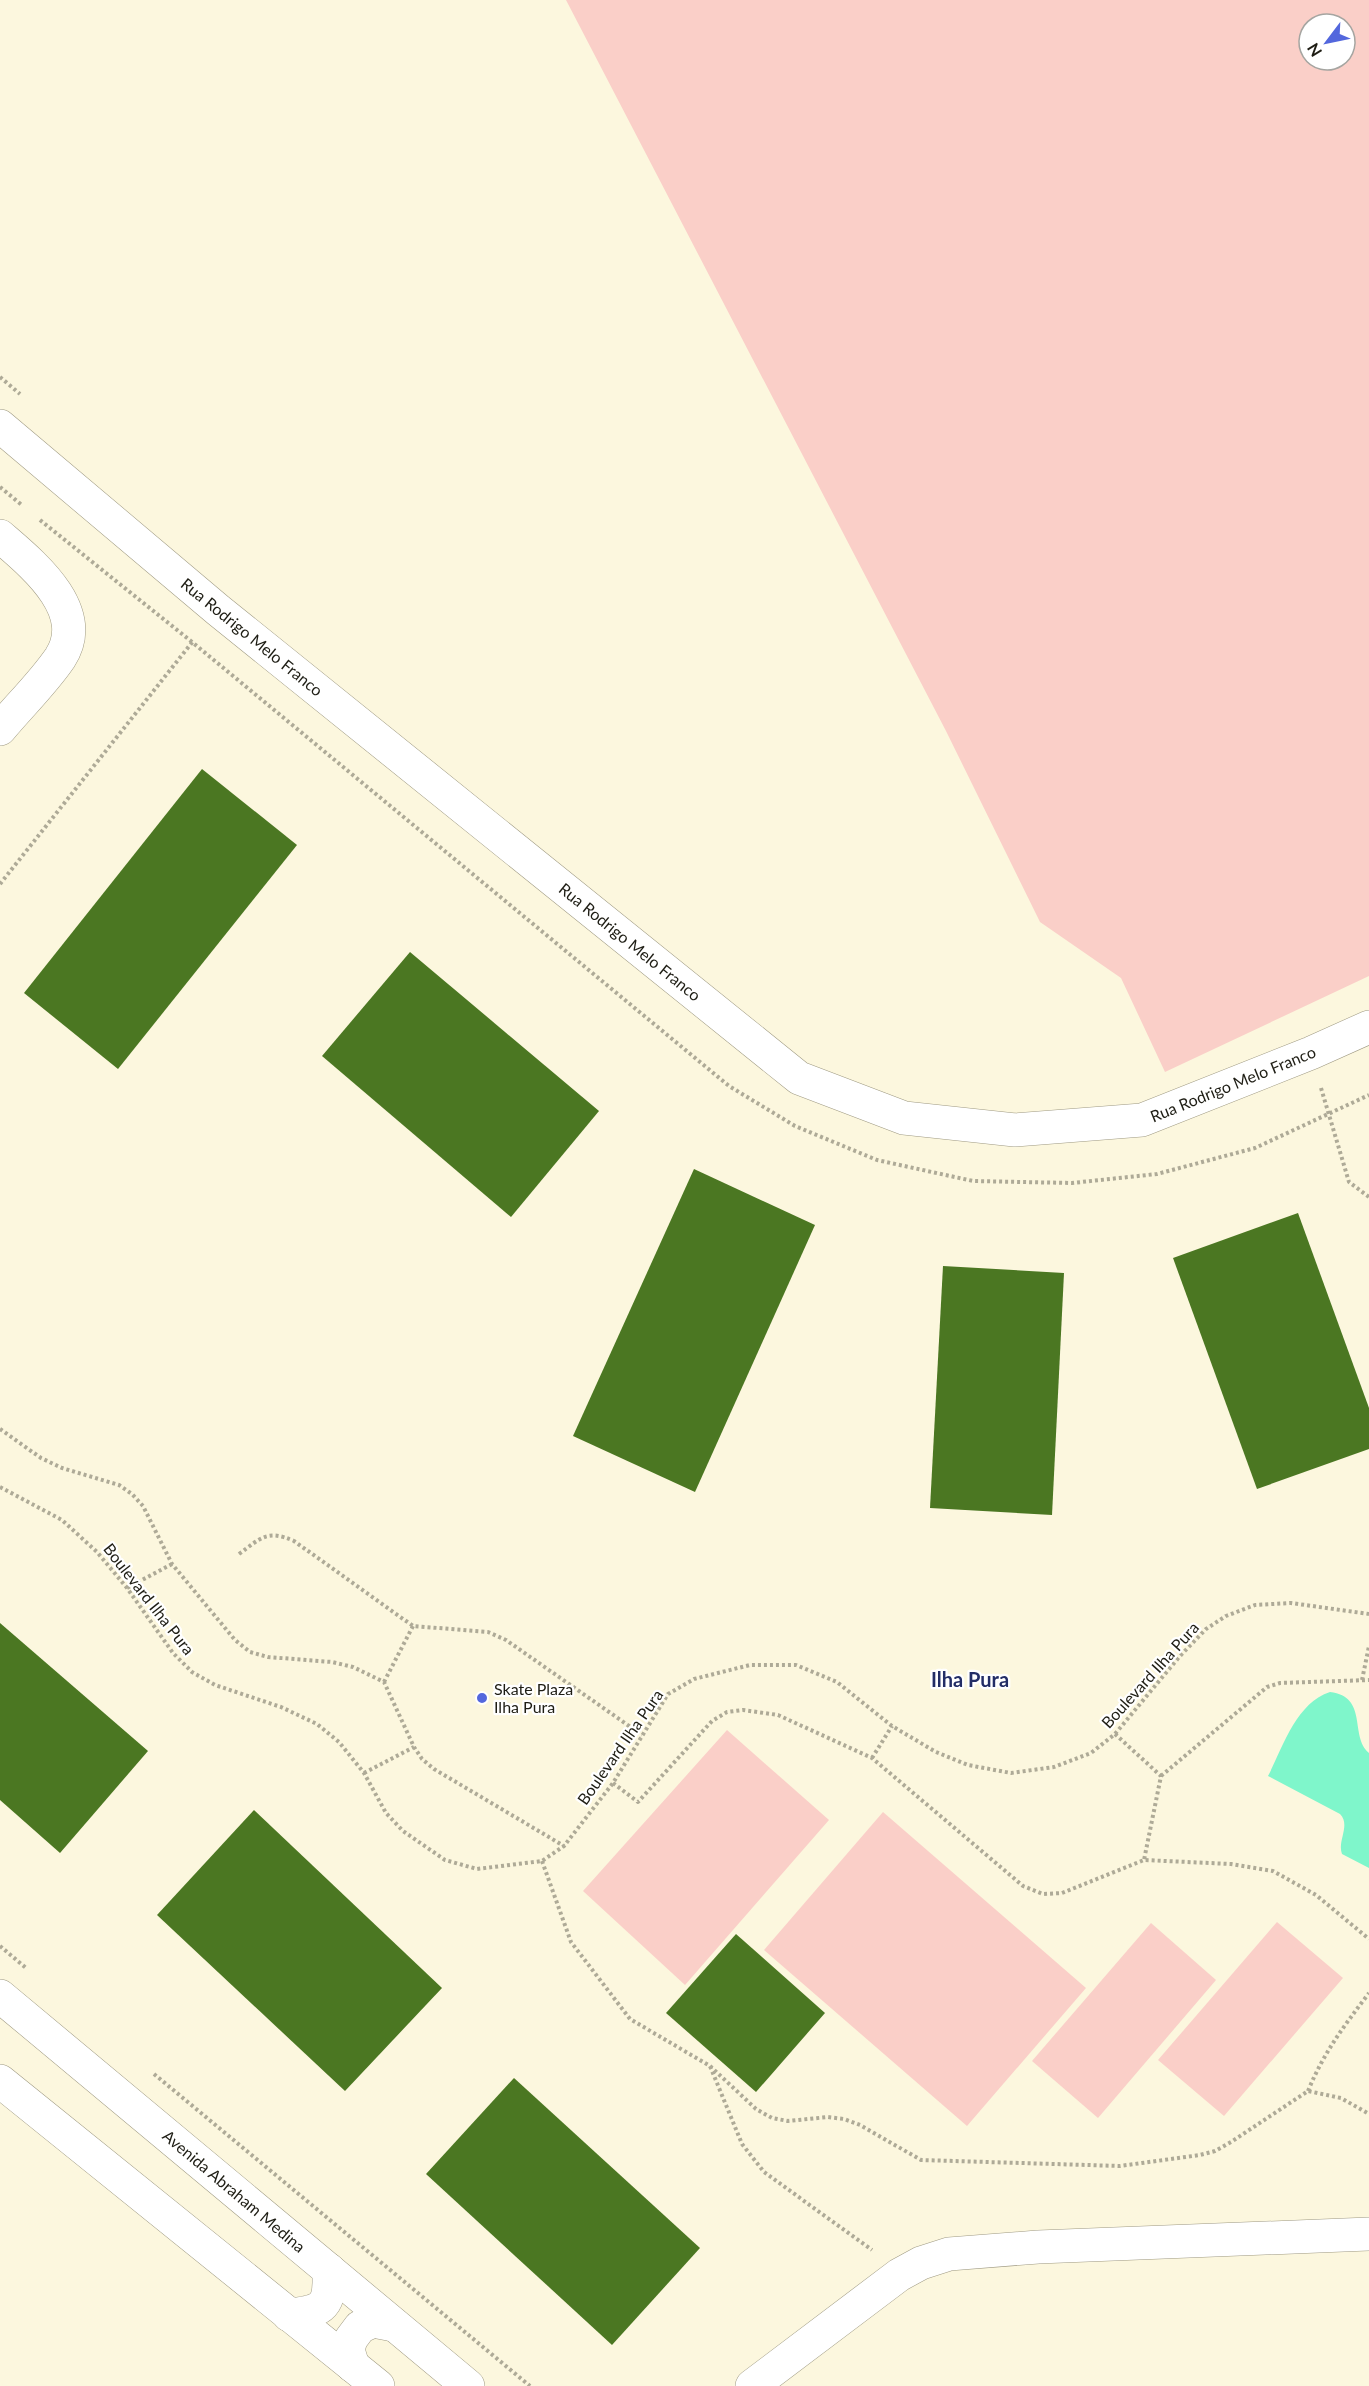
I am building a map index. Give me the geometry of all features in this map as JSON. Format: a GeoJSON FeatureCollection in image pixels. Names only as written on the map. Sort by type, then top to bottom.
{"type":"FeatureCollection","features":[{"type":"Feature","properties":{"kind":"street","name":"Rua Rodrigo Melo Franco"},"geometry":{"type":"LineString","coordinates":[[0,426],[218,610],[799,1078],[904,1118],[1015,1130],[1142,1120],[1311,1053],[1369,1027]]}},
{"type":"Feature","properties":{"kind":"street"},"geometry":{"type":"LineString","coordinates":[[0,536],[37,568],[54,588],[65,611],[68,634],[61,656],[0,729]]}},
{"type":"Feature","properties":{"kind":"street","name":"Avenida Abraham Medina"},"geometry":{"type":"LineString","coordinates":[[0,1996],[468,2386]]}},
{"type":"Feature","properties":{"kind":"street"},"geometry":{"type":"LineString","coordinates":[[0,2081],[378,2386]]}},
{"type":"Feature","properties":{"kind":"street"},"geometry":{"type":"LineString","coordinates":[[752,2386],[899,2275],[921,2263],[949,2254],[1038,2247],[1369,2234]]}},
{"type":"Feature","properties":{"kind":"street"},"geometry":{"type":"LineString","coordinates":[[289,2315],[309,2313],[321,2308],[328,2298],[329,2270]]}},
{"type":"Feature","properties":{"kind":"street"},"geometry":{"type":"LineString","coordinates":[[353,2366],[348,2350],[351,2339],[360,2328],[372,2321],[394,2325]]}},
{"type":"Feature","properties":{"kind":"path"},"geometry":{"type":"LineString","coordinates":[[0,884],[218,610]]}},
{"type":"Feature","properties":{"kind":"path"},"geometry":{"type":"LineString","coordinates":[[1311,1053],[1349,1182],[1369,1197]]}},
{"type":"Feature","properties":{"kind":"path"},"geometry":{"type":"LineString","coordinates":[[0,1429],[41,1458],[62,1468],[119,1485],[132,1494],[143,1506],[172,1564],[235,1640],[250,1652],[268,1657],[353,1666],[384,1682],[414,1747],[422,1759],[434,1769],[564,1846]]}},
{"type":"Feature","properties":{"kind":"path","name":"Boulevard Ilha Pura"},"geometry":{"type":"LineString","coordinates":[[0,1487],[62,1520],[97,1552],[173,1653],[192,1672],[215,1685],[281,1707],[317,1724],[339,1742],[364,1773],[386,1812],[403,1831],[446,1860],[477,1869],[542,1861],[564,1846],[613,1783],[669,1694],[694,1678],[750,1665],[796,1665],[837,1682],[892,1726],[936,1752],[968,1765],[1011,1773],[1054,1767],[1091,1754],[1115,1734],[1180,1656],[1206,1629],[1226,1616],[1255,1605],[1291,1603],[1369,1614]]}},
{"type":"Feature","properties":{"kind":"path"},"geometry":{"type":"LineString","coordinates":[[239,1554],[266,1536],[272,1534],[283,1536],[294,1541],[413,1626],[488,1632],[506,1640],[642,1735]]}},
{"type":"Feature","properties":{"kind":"path"},"geometry":{"type":"LineString","coordinates":[[126,1588],[172,1564]]}},
{"type":"Feature","properties":{"kind":"path"},"geometry":{"type":"LineString","coordinates":[[384,1682],[413,1626]]}},
{"type":"Feature","properties":{"kind":"path"},"geometry":{"type":"LineString","coordinates":[[1362,1680],[1369,1646]]}},
{"type":"Feature","properties":{"kind":"path"},"geometry":{"type":"LineString","coordinates":[[1144,1860],[1161,1776],[1267,1687],[1280,1683],[1369,1680]]}},
{"type":"Feature","properties":{"kind":"path"},"geometry":{"type":"LineString","coordinates":[[613,1783],[638,1803],[712,1721],[727,1712],[743,1710],[777,1715],[872,1758],[1023,1886],[1043,1894],[1062,1893],[1144,1860],[1231,1864],[1273,1871],[1316,1895],[1369,1939]]}},
{"type":"Feature","properties":{"kind":"path"},"geometry":{"type":"LineString","coordinates":[[872,1758],[892,1726]]}},
{"type":"Feature","properties":{"kind":"path"},"geometry":{"type":"LineString","coordinates":[[1115,1734],[1161,1776]]}},
{"type":"Feature","properties":{"kind":"path"},"geometry":{"type":"LineString","coordinates":[[364,1773],[414,1747]]}},
{"type":"Feature","properties":{"kind":"path"},"geometry":{"type":"LineString","coordinates":[[542,1861],[571,1942],[630,2019],[710,2066],[756,2109],[772,2118],[788,2121],[828,2116],[844,2119],[860,2125],[921,2160],[1120,2166],[1215,2151],[1308,2091],[1333,2039],[1369,1993]]}},
{"type":"Feature","properties":{"kind":"path"},"geometry":{"type":"LineString","coordinates":[[0,1946],[27,1968]]}},
{"type":"Feature","properties":{"kind":"path"},"geometry":{"type":"LineString","coordinates":[[710,2066],[742,2144],[764,2172],[868,2246],[899,2275]]}},
{"type":"Feature","properties":{"kind":"path"},"geometry":{"type":"LineString","coordinates":[[152,2072],[530,2386]]}},
{"type":"Feature","properties":{"kind":"path"},"geometry":{"type":"LineString","coordinates":[[1308,2091],[1341,2098],[1369,2114]]}},
{"type":"Feature","properties":{"kind":"shaded area"},"geometry":{"type":"Polygon","coordinates":[[[566,0],[1369,0],[1369,976],[1165,1072],[1121,978],[1040,922],[946,731],[566,0]]]}},
{"type":"Feature","properties":{"kind":"shaded area"},"geometry":{"type":"Polygon","coordinates":[[[1330,1692],[1342,1695],[1350,1701],[1357,1718],[1363,1746],[1369,1753],[1369,1868],[1342,1854],[1344,1823],[1340,1814],[1268,1776],[1299,1716],[1318,1698],[1330,1692]]]}},
{"type":"Feature","properties":{"kind":"shaded area"},"geometry":{"type":"Polygon","coordinates":[[[727,1730],[829,1820],[685,1985],[583,1891],[727,1730]]]}},
{"type":"Feature","properties":{"kind":"shaded area"},"geometry":{"type":"Polygon","coordinates":[[[883,1812],[1086,1988],[967,2126],[764,1950],[883,1812]]]}},
{"type":"Feature","properties":{"kind":"shaded area"},"geometry":{"type":"Polygon","coordinates":[[[1277,1922],[1343,1978],[1224,2116],[1158,2060],[1277,1922]]]}},
{"type":"Feature","properties":{"kind":"shaded area"},"geometry":{"type":"Polygon","coordinates":[[[1151,1923],[1216,1980],[1098,2118],[1032,2061],[1151,1923]]]}},
{"type":"Feature","properties":{"kind":"building"},"geometry":{"type":"Polygon","coordinates":[[[202,769],[297,845],[118,1069],[24,993],[202,769]]]}},
{"type":"Feature","properties":{"kind":"building"},"geometry":{"type":"Polygon","coordinates":[[[410,952],[599,1111],[511,1217],[322,1056],[410,952]]]}},
{"type":"Feature","properties":{"kind":"building"},"geometry":{"type":"Polygon","coordinates":[[[694,1169],[815,1225],[695,1492],[573,1436],[694,1169]]]}},
{"type":"Feature","properties":{"kind":"building"},"geometry":{"type":"Polygon","coordinates":[[[1298,1213],[1369,1408],[1369,1449],[1257,1489],[1173,1258],[1298,1213]]]}},
{"type":"Feature","properties":{"kind":"building"},"geometry":{"type":"Polygon","coordinates":[[[943,1266],[1064,1273],[1052,1515],[930,1508],[943,1266]]]}},
{"type":"Feature","properties":{"kind":"building"},"geometry":{"type":"Polygon","coordinates":[[[0,1623],[148,1751],[60,1853],[0,1800],[0,1623]]]}},
{"type":"Feature","properties":{"kind":"building"},"geometry":{"type":"Polygon","coordinates":[[[254,1810],[442,1988],[345,2091],[157,1915],[254,1810]]]}},
{"type":"Feature","properties":{"kind":"building"},"geometry":{"type":"Polygon","coordinates":[[[736,1934],[825,2013],[756,2092],[666,2013],[736,1934]]]}},
{"type":"Feature","properties":{"kind":"building"},"geometry":{"type":"Polygon","coordinates":[[[514,2078],[700,2248],[612,2345],[426,2174],[514,2078]]]}},
{"type":"Feature","properties":{"kind":"place","name":"Skate Plaza Ilha Pura"},"geometry":{"type":"Point","coordinates":[482,1698]}},
{"type":"Feature","properties":{"kind":"district","name":"Ilha Pura"},"geometry":{"type":"Point","coordinates":[970,1680]}}]}
